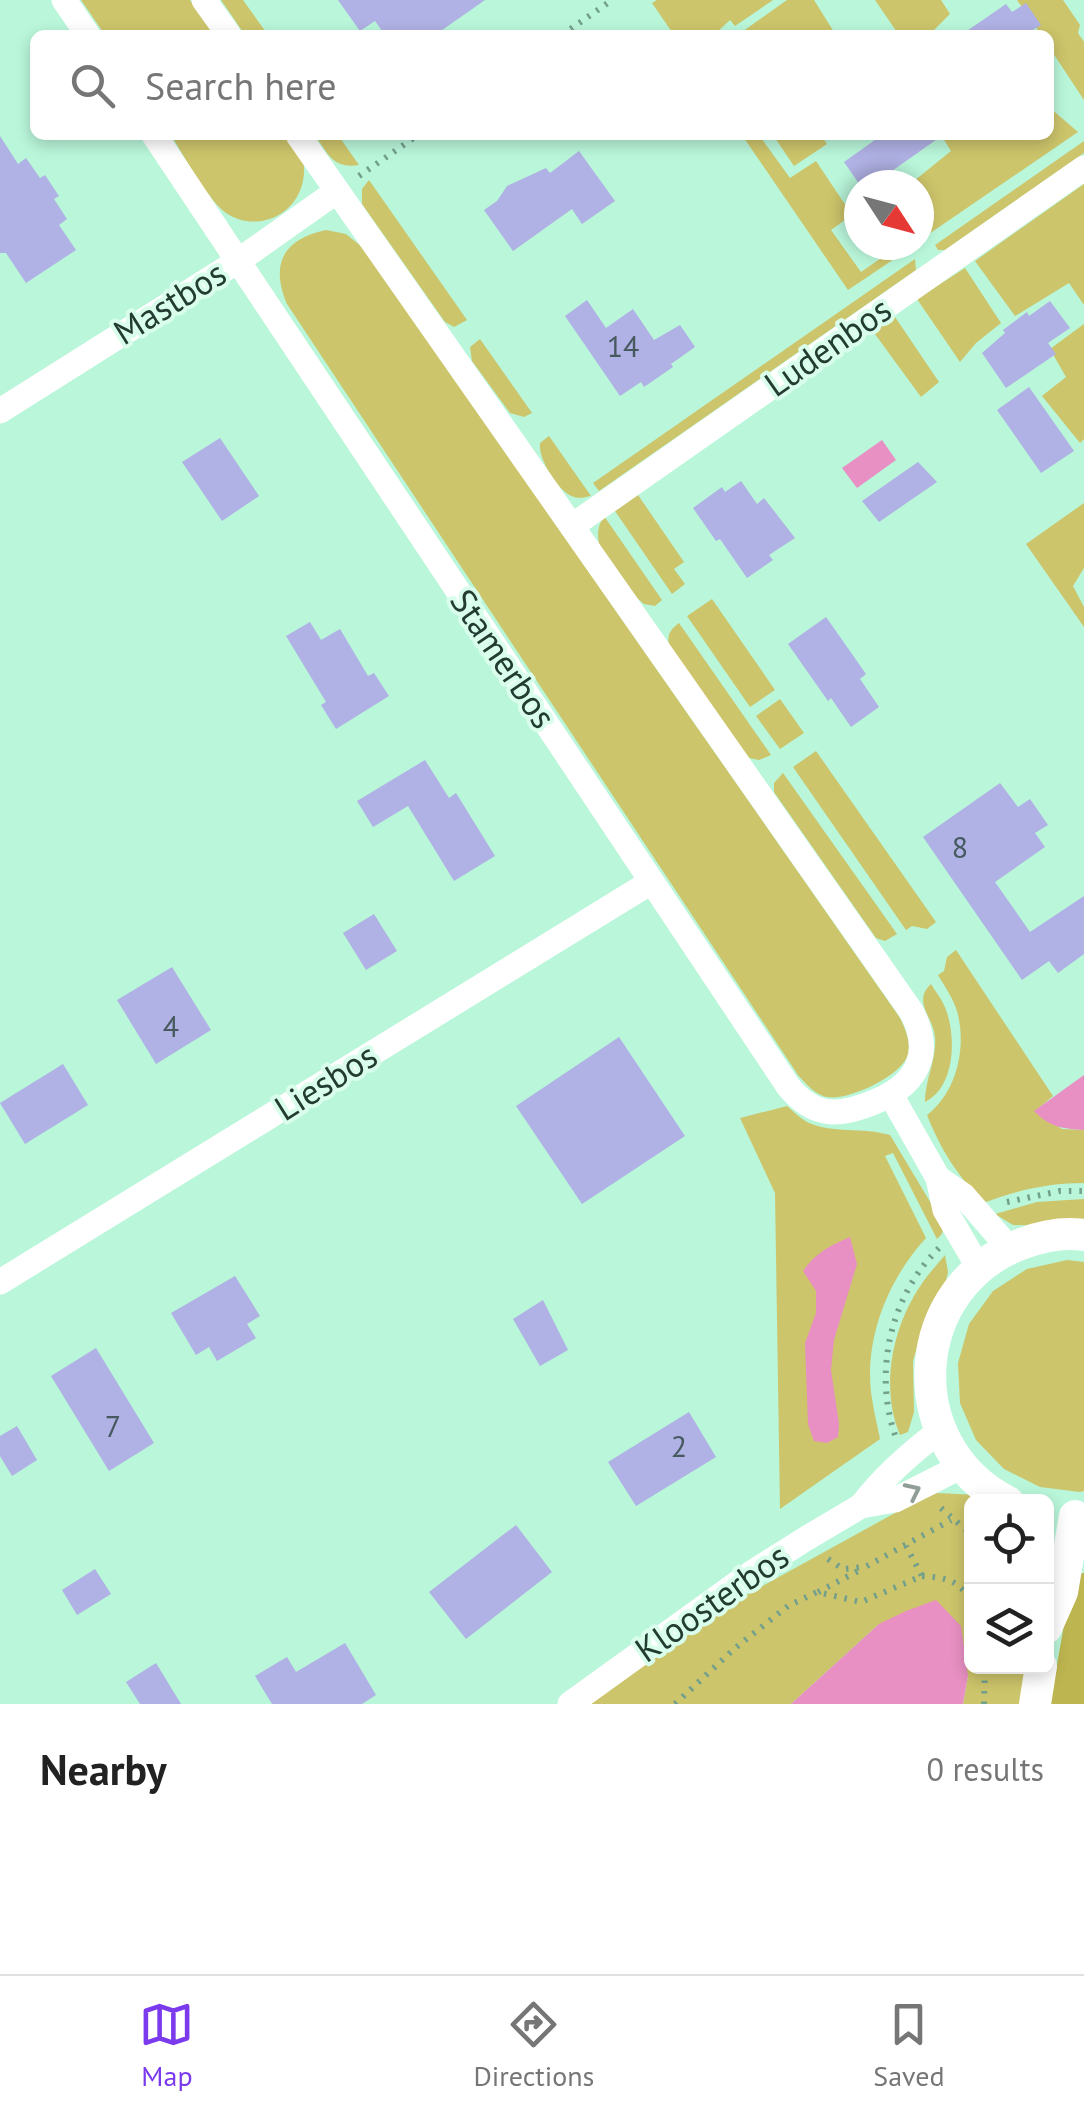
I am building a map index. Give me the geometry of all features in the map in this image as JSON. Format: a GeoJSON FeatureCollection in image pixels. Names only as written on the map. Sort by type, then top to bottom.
{"type":"FeatureCollection","features":[{"type":"Feature","properties":{"kind":"street"},"geometry":{"type":"LineString","coordinates":[[64,0],[85,30]]}},
{"type":"Feature","properties":{"kind":"street"},"geometry":{"type":"LineString","coordinates":[[204,0],[225,30]]}},
{"type":"Feature","properties":{"kind":"street","name":"Stamerbos"},"geometry":{"type":"LineString","coordinates":[[157,140],[797,1097],[821,1111],[835,1113],[862,1108],[891,1095]]}},
{"type":"Feature","properties":{"kind":"street"},"geometry":{"type":"LineString","coordinates":[[302,140],[918,1024],[922,1051],[918,1065],[912,1077],[891,1095],[938,1178],[945,1210],[979,1268]]}},
{"type":"Feature","properties":{"kind":"street","name":"Ludenbos"},"geometry":{"type":"LineString","coordinates":[[572,526],[1084,168]]}},
{"type":"Feature","properties":{"kind":"street","name":"Mastbos"},"geometry":{"type":"LineString","coordinates":[[0,411],[238,261],[338,191]]}},
{"type":"Feature","properties":{"kind":"street","name":"Liesbos"},"geometry":{"type":"LineString","coordinates":[[0,1282],[652,882]]}},
{"type":"Feature","properties":{"kind":"street"},"geometry":{"type":"LineString","coordinates":[[938,1178],[982,1213],[1010,1248]]}},
{"type":"Feature","properties":{"kind":"street"},"geometry":{"type":"LineString","coordinates":[[996,1494],[962,1466],[940,1430],[932,1402],[933,1343],[958,1290],[979,1268],[1010,1248],[1041,1237],[1084,1235]]}},
{"type":"Feature","properties":{"kind":"street","name":"Kloosterbos"},"geometry":{"type":"LineString","coordinates":[[861,1506],[904,1458],[940,1430]]}},
{"type":"Feature","properties":{"kind":"street","name":"Kloosterbos"},"geometry":{"type":"LineString","coordinates":[[570,1704],[753,1572],[807,1538],[861,1506],[895,1500],[962,1466]]}},
{"type":"Feature","properties":{"kind":"street"},"geometry":{"type":"LineString","coordinates":[[1054,1611],[1062,1592],[1068,1515]]}},
{"type":"Feature","properties":{"kind":"street"},"geometry":{"type":"LineString","coordinates":[[1035,1704],[1040,1674]]}},
{"type":"Feature","properties":{"kind":"path"},"geometry":{"type":"LineString","coordinates":[[569,30],[612,0]]}},
{"type":"Feature","properties":{"kind":"path"},"geometry":{"type":"LineString","coordinates":[[338,191],[411,140]]}},
{"type":"Feature","properties":{"kind":"path"},"geometry":{"type":"LineString","coordinates":[[675,1704],[788,1606],[952,1520],[964,1528]]}},
{"type":"Feature","properties":{"kind":"path","name":"Kloosterbos"},"geometry":{"type":"LineString","coordinates":[[807,1538],[842,1569],[865,1567]]}},
{"type":"Feature","properties":{"kind":"path"},"geometry":{"type":"LineString","coordinates":[[906,1546],[922,1576]]}},
{"type":"Feature","properties":{"kind":"path"},"geometry":{"type":"LineString","coordinates":[[817,1592],[861,1602],[922,1576],[942,1578],[964,1590]]}},
{"type":"Feature","properties":{"kind":"path"},"geometry":{"type":"LineString","coordinates":[[984,1704],[985,1674]]}},
{"type":"Feature","properties":{"kind":"shaded area"},"geometry":{"type":"Polygon","coordinates":[[[81,0],[190,0],[211,30],[102,30],[81,0]]]}},
{"type":"Feature","properties":{"kind":"shaded area"},"geometry":{"type":"Polygon","coordinates":[[[221,0],[243,0],[264,30],[242,30],[221,0]]]}},
{"type":"Feature","properties":{"kind":"shaded area"},"geometry":{"type":"Polygon","coordinates":[[[773,0],[735,26],[730,20],[719,30],[671,30],[652,3],[773,0]]]}},
{"type":"Feature","properties":{"kind":"shaded area"},"geometry":{"type":"Polygon","coordinates":[[[787,0],[814,0],[833,30],[745,30],[787,0]]]}},
{"type":"Feature","properties":{"kind":"shaded area"},"geometry":{"type":"Polygon","coordinates":[[[875,0],[941,0],[950,14],[934,30],[896,30],[875,0]]]}},
{"type":"Feature","properties":{"kind":"shaded area"},"geometry":{"type":"Polygon","coordinates":[[[1017,0],[1063,0],[1080,25],[1078,33],[1084,42],[1084,100],[1054,55],[1054,30],[1038,30],[1017,0]]]}},
{"type":"Feature","properties":{"kind":"shaded area"},"geometry":{"type":"Polygon","coordinates":[[[1054,111],[1078,132],[934,230],[934,170],[928,170],[951,151],[944,140],[1054,140],[1054,111]]]}},
{"type":"Feature","properties":{"kind":"shaded area"},"geometry":{"type":"Polygon","coordinates":[[[174,140],[288,140],[304,164],[303,179],[290,206],[260,221],[237,219],[226,213],[196,177],[174,140]]]}},
{"type":"Feature","properties":{"kind":"shaded area"},"geometry":{"type":"Polygon","coordinates":[[[318,140],[342,140],[359,165],[343,165],[318,140]]]}},
{"type":"Feature","properties":{"kind":"shaded area"},"geometry":{"type":"Polygon","coordinates":[[[745,140],[763,140],[790,178],[816,161],[844,203],[844,221],[831,230],[844,248],[844,260],[852,260],[861,272],[878,260],[893,260],[848,290],[745,140]]]}},
{"type":"Feature","properties":{"kind":"shaded area"},"geometry":{"type":"Polygon","coordinates":[[[776,140],[824,140],[827,144],[794,166],[776,140]]]}},
{"type":"Feature","properties":{"kind":"shaded area"},"geometry":{"type":"Polygon","coordinates":[[[1084,141],[1084,153],[945,250],[938,250],[935,245],[1084,141]]]}},
{"type":"Feature","properties":{"kind":"shaded area"},"geometry":{"type":"Polygon","coordinates":[[[369,180],[467,320],[454,327],[445,322],[362,204],[362,189],[369,180]]]}},
{"type":"Feature","properties":{"kind":"shaded area"},"geometry":{"type":"Polygon","coordinates":[[[1084,184],[1084,305],[1069,283],[1015,316],[975,261],[1084,184]]]}},
{"type":"Feature","properties":{"kind":"shaded area"},"geometry":{"type":"Polygon","coordinates":[[[326,230],[346,234],[362,247],[900,1018],[909,1042],[908,1052],[893,1073],[856,1092],[832,1097],[816,1092],[798,1075],[287,304],[280,277],[284,255],[299,240],[326,230]]]}},
{"type":"Feature","properties":{"kind":"shaded area"},"geometry":{"type":"Polygon","coordinates":[[[915,260],[916,270],[599,491],[593,483],[915,260]]]}},
{"type":"Feature","properties":{"kind":"shaded area"},"geometry":{"type":"Polygon","coordinates":[[[965,268],[1001,323],[960,362],[917,299],[965,268]]]}},
{"type":"Feature","properties":{"kind":"shaded area"},"geometry":{"type":"Polygon","coordinates":[[[895,317],[939,382],[921,397],[872,330],[895,317]]]}},
{"type":"Feature","properties":{"kind":"shaded area"},"geometry":{"type":"Polygon","coordinates":[[[1084,324],[1084,439],[1080,443],[1042,396],[1066,377],[1050,349],[1084,324]]]}},
{"type":"Feature","properties":{"kind":"shaded area"},"geometry":{"type":"Polygon","coordinates":[[[480,339],[532,413],[524,417],[510,413],[472,361],[470,347],[480,339]]]}},
{"type":"Feature","properties":{"kind":"shaded area"},"geometry":{"type":"Polygon","coordinates":[[[549,436],[591,496],[574,497],[556,482],[540,450],[540,443],[549,436]]]}},
{"type":"Feature","properties":{"kind":"shaded area"},"geometry":{"type":"Polygon","coordinates":[[[882,440],[896,460],[857,488],[842,468],[882,440]]]}},
{"type":"Feature","properties":{"kind":"shaded area"},"geometry":{"type":"Polygon","coordinates":[[[638,495],[684,562],[674,569],[685,584],[672,594],[615,511],[638,495]]]}},
{"type":"Feature","properties":{"kind":"shaded area"},"geometry":{"type":"Polygon","coordinates":[[[1084,503],[1084,568],[1073,586],[1084,607],[1084,627],[1026,544],[1084,503]]]}},
{"type":"Feature","properties":{"kind":"shaded area"},"geometry":{"type":"Polygon","coordinates":[[[604,516],[662,600],[655,606],[637,598],[599,544],[598,529],[604,516]]]}},
{"type":"Feature","properties":{"kind":"shaded area"},"geometry":{"type":"Polygon","coordinates":[[[712,599],[775,690],[750,707],[687,616],[712,599]]]}},
{"type":"Feature","properties":{"kind":"shaded area"},"geometry":{"type":"Polygon","coordinates":[[[679,623],[771,755],[759,760],[749,758],[669,646],[670,633],[679,623]]]}},
{"type":"Feature","properties":{"kind":"shaded area"},"geometry":{"type":"Polygon","coordinates":[[[780,699],[804,733],[780,749],[756,716],[780,699]]]}},
{"type":"Feature","properties":{"kind":"shaded area"},"geometry":{"type":"Polygon","coordinates":[[[816,751],[936,922],[927,929],[912,926],[906,930],[793,767],[816,751]]]}},
{"type":"Feature","properties":{"kind":"shaded area"},"geometry":{"type":"Polygon","coordinates":[[[783,773],[897,934],[885,941],[876,938],[774,792],[774,783],[783,773]]]}},
{"type":"Feature","properties":{"kind":"shaded area"},"geometry":{"type":"Polygon","coordinates":[[[956,950],[1053,1096],[1035,1111],[1062,1129],[1084,1130],[1084,1183],[1034,1188],[986,1202],[959,1174],[944,1151],[927,1115],[946,1094],[960,1054],[957,1011],[938,975],[944,971],[947,957],[956,950]]]}},
{"type":"Feature","properties":{"kind":"shaded area"},"geometry":{"type":"Polygon","coordinates":[[[931,984],[943,1002],[952,1044],[943,1084],[925,1102],[935,1045],[923,997],[931,984]]]}},
{"type":"Feature","properties":{"kind":"shaded area"},"geometry":{"type":"Polygon","coordinates":[[[1084,1075],[1084,1130],[1057,1126],[1034,1111],[1084,1075]]]}},
{"type":"Feature","properties":{"kind":"shaded area"},"geometry":{"type":"Polygon","coordinates":[[[787,1106],[817,1126],[890,1135],[944,1225],[937,1239],[893,1153],[885,1156],[926,1238],[901,1271],[876,1329],[870,1371],[880,1439],[780,1509],[775,1193],[740,1118],[787,1106]]]}},
{"type":"Feature","properties":{"kind":"shaded area"},"geometry":{"type":"Polygon","coordinates":[[[1084,1199],[1084,1227],[1013,1225],[995,1214],[1037,1202],[1084,1199]]]}},
{"type":"Feature","properties":{"kind":"shaded area"},"geometry":{"type":"Polygon","coordinates":[[[850,1237],[857,1264],[834,1340],[831,1370],[838,1437],[827,1443],[814,1441],[808,1424],[805,1343],[816,1313],[816,1291],[803,1271],[824,1250],[850,1237]]]}},
{"type":"Feature","properties":{"kind":"shaded area"},"geometry":{"type":"Polygon","coordinates":[[[945,1255],[945,1285],[921,1334],[913,1361],[914,1412],[908,1432],[900,1435],[890,1378],[896,1339],[911,1302],[945,1255]]]}},
{"type":"Feature","properties":{"kind":"shaded area"},"geometry":{"type":"Polygon","coordinates":[[[1067,1260],[1084,1262],[1084,1491],[1080,1492],[1040,1487],[1004,1469],[976,1440],[960,1403],[958,1363],[969,1324],[993,1291],[1027,1269],[1067,1260]]]}},
{"type":"Feature","properties":{"kind":"shaded area"},"geometry":{"type":"Polygon","coordinates":[[[937,1493],[964,1494],[964,1674],[879,1624],[791,1704],[587,1704],[715,1612],[937,1493]]]}},
{"type":"Feature","properties":{"kind":"shaded area"},"geometry":{"type":"Polygon","coordinates":[[[1084,1573],[1084,1704],[1050,1704],[1073,1574],[1084,1573]]]}},
{"type":"Feature","properties":{"kind":"shaded area"},"geometry":{"type":"Polygon","coordinates":[[[936,1600],[961,1626],[964,1674],[968,1676],[963,1704],[791,1704],[879,1624],[936,1600]]]}},
{"type":"Feature","properties":{"kind":"shaded area"},"geometry":{"type":"Polygon","coordinates":[[[965,1674],[1025,1674],[1022,1704],[963,1704],[968,1676],[965,1674]]]}},
{"type":"Feature","properties":{"kind":"building"},"geometry":{"type":"Polygon","coordinates":[[[338,0],[485,0],[442,30],[381,30],[375,21],[359,30],[338,0]]]}},
{"type":"Feature","properties":{"kind":"building"},"geometry":{"type":"Polygon","coordinates":[[[1026,3],[1041,25],[1033,30],[968,30],[1006,4],[1012,12],[1026,3]]]}},
{"type":"Feature","properties":{"kind":"building"},"geometry":{"type":"Polygon","coordinates":[[[0,136],[18,164],[26,158],[40,178],[45,175],[59,196],[54,199],[67,219],[59,225],[76,250],[26,283],[6,253],[0,253],[0,136]]]}},
{"type":"Feature","properties":{"kind":"building"},"geometry":{"type":"Polygon","coordinates":[[[875,140],[936,140],[893,170],[850,170],[844,162],[875,140]]]}},
{"type":"Feature","properties":{"kind":"building"},"geometry":{"type":"Polygon","coordinates":[[[579,151],[615,201],[582,224],[572,209],[513,251],[484,210],[497,201],[507,186],[546,168],[550,173],[579,151]]]}},
{"type":"Feature","properties":{"kind":"building"},"geometry":{"type":"Polygon","coordinates":[[[587,300],[606,328],[633,309],[654,340],[680,325],[695,347],[644,387],[641,382],[620,396],[565,316],[587,300]]]}},
{"type":"Feature","properties":{"kind":"building"},"geometry":{"type":"Polygon","coordinates":[[[1050,301],[1070,328],[1048,343],[1056,354],[1006,388],[982,353],[1005,333],[1003,330],[1050,301]]]}},
{"type":"Feature","properties":{"kind":"building"},"geometry":{"type":"Polygon","coordinates":[[[1029,387],[1074,451],[1041,473],[997,410],[1029,387]]]}},
{"type":"Feature","properties":{"kind":"building"},"geometry":{"type":"Polygon","coordinates":[[[220,438],[259,496],[222,521],[182,462],[220,438]]]}},
{"type":"Feature","properties":{"kind":"building"},"geometry":{"type":"Polygon","coordinates":[[[918,462],[937,482],[879,522],[862,501],[918,462]]]}},
{"type":"Feature","properties":{"kind":"building"},"geometry":{"type":"Polygon","coordinates":[[[741,481],[757,504],[764,498],[795,538],[769,555],[773,560],[747,578],[693,508],[722,487],[725,492],[741,481]]]}},
{"type":"Feature","properties":{"kind":"building"},"geometry":{"type":"Polygon","coordinates":[[[826,617],[866,674],[860,679],[879,707],[851,727],[788,644],[826,617]]]}},
{"type":"Feature","properties":{"kind":"building"},"geometry":{"type":"Polygon","coordinates":[[[310,622],[321,640],[340,629],[368,676],[374,673],[389,696],[336,729],[321,705],[326,702],[286,636],[310,622]]]}},
{"type":"Feature","properties":{"kind":"building"},"geometry":{"type":"Polygon","coordinates":[[[425,760],[449,798],[456,793],[495,856],[454,881],[408,806],[373,827],[357,801],[425,760]]]}},
{"type":"Feature","properties":{"kind":"building"},"geometry":{"type":"Polygon","coordinates":[[[1000,783],[1018,807],[1030,799],[1048,825],[1035,833],[1045,847],[995,882],[1030,932],[1084,896],[1084,954],[1058,973],[1049,961],[1022,980],[923,837],[1000,783]]]}},
{"type":"Feature","properties":{"kind":"building"},"geometry":{"type":"Polygon","coordinates":[[[374,914],[397,951],[366,970],[343,933],[374,914]]]}},
{"type":"Feature","properties":{"kind":"building"},"geometry":{"type":"Polygon","coordinates":[[[172,967],[211,1030],[156,1064],[117,1000],[172,967]]]}},
{"type":"Feature","properties":{"kind":"building"},"geometry":{"type":"Polygon","coordinates":[[[619,1037],[685,1136],[582,1204],[516,1106],[619,1037]]]}},
{"type":"Feature","properties":{"kind":"building"},"geometry":{"type":"Polygon","coordinates":[[[63,1064],[88,1105],[25,1144],[0,1103],[63,1064]]]}},
{"type":"Feature","properties":{"kind":"building"},"geometry":{"type":"Polygon","coordinates":[[[235,1276],[260,1316],[247,1324],[256,1338],[217,1361],[209,1347],[196,1355],[171,1313],[235,1276]]]}},
{"type":"Feature","properties":{"kind":"building"},"geometry":{"type":"Polygon","coordinates":[[[543,1300],[568,1350],[540,1366],[513,1319],[543,1300]]]}},
{"type":"Feature","properties":{"kind":"building"},"geometry":{"type":"Polygon","coordinates":[[[96,1348],[154,1443],[109,1471],[51,1376],[96,1348]]]}},
{"type":"Feature","properties":{"kind":"building"},"geometry":{"type":"Polygon","coordinates":[[[689,1412],[716,1457],[636,1506],[608,1462],[689,1412]]]}},
{"type":"Feature","properties":{"kind":"building"},"geometry":{"type":"Polygon","coordinates":[[[17,1426],[37,1460],[12,1476],[0,1456],[0,1436],[17,1426]]]}},
{"type":"Feature","properties":{"kind":"building"},"geometry":{"type":"Polygon","coordinates":[[[516,1525],[552,1572],[466,1639],[429,1592],[516,1525]]]}},
{"type":"Feature","properties":{"kind":"building"},"geometry":{"type":"Polygon","coordinates":[[[95,1569],[111,1594],[77,1615],[62,1590],[95,1569]]]}},
{"type":"Feature","properties":{"kind":"building"},"geometry":{"type":"Polygon","coordinates":[[[345,1643],[376,1695],[362,1704],[272,1704],[255,1676],[287,1657],[296,1672],[345,1643]]]}},
{"type":"Feature","properties":{"kind":"building"},"geometry":{"type":"Polygon","coordinates":[[[156,1663],[181,1704],[140,1704],[126,1682],[156,1663]]]}}]}
